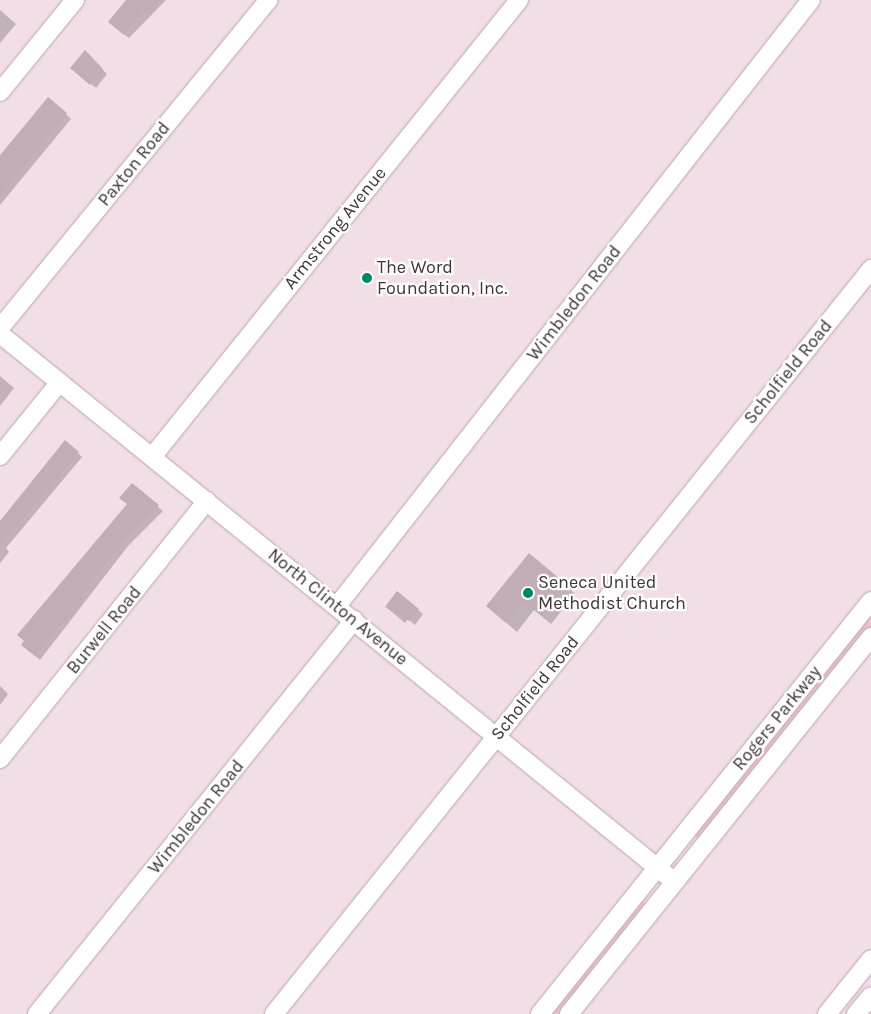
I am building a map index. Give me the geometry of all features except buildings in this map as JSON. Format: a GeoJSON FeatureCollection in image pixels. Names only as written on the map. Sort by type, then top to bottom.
{"type":"FeatureCollection","features":[{"type":"Feature","properties":{"kind":"street"},"geometry":{"type":"LineString","coordinates":[[0,92],[75,0]]}},
{"type":"Feature","properties":{"kind":"street","name":"Paxton Road"},"geometry":{"type":"LineString","coordinates":[[0,328],[268,0]]}},
{"type":"Feature","properties":{"kind":"street","name":"Armstrong Avenue"},"geometry":{"type":"LineString","coordinates":[[152,457],[519,0]]}},
{"type":"Feature","properties":{"kind":"street","name":"Wimbledon Road"},"geometry":{"type":"LineString","coordinates":[[337,606],[812,0]]}},
{"type":"Feature","properties":{"kind":"street","name":"Scholfield Road"},"geometry":{"type":"LineString","coordinates":[[274,1014],[871,269]]}},
{"type":"Feature","properties":{"kind":"street","name":"North Clinton Avenue"},"geometry":{"type":"LineString","coordinates":[[0,334],[675,882]]}},
{"type":"Feature","properties":{"kind":"street"},"geometry":{"type":"LineString","coordinates":[[0,456],[60,382]]}},
{"type":"Feature","properties":{"kind":"street","name":"Burwell Road"},"geometry":{"type":"LineString","coordinates":[[0,760],[207,501]]}},
{"type":"Feature","properties":{"kind":"street","name":"Rogers Parkway"},"geometry":{"type":"LineString","coordinates":[[540,1014],[871,601]]}},
{"type":"Feature","properties":{"kind":"street","name":"Wimbledon Road"},"geometry":{"type":"LineString","coordinates":[[38,1014],[354,620]]}},
{"type":"Feature","properties":{"kind":"street","name":"Rogers Parkway"},"geometry":{"type":"LineString","coordinates":[[569,1014],[871,636]]}},
{"type":"Feature","properties":{"kind":"street"},"geometry":{"type":"LineString","coordinates":[[683,835],[700,850]]}},
{"type":"Feature","properties":{"kind":"street"},"geometry":{"type":"LineString","coordinates":[[827,1014],[871,959]]}},
{"type":"Feature","properties":{"kind":"street"},"geometry":{"type":"LineString","coordinates":[[843,994],[863,1006]]}},
{"type":"Feature","properties":{"kind":"shaded area"},"geometry":{"type":"Polygon","coordinates":[[[871,610],[871,628],[703,837],[697,838],[694,834],[871,610]]]}},
{"type":"Feature","properties":{"kind":"shaded area"},"geometry":{"type":"Polygon","coordinates":[[[641,900],[647,905],[562,1014],[548,1014],[641,900]]]}},
{"type":"Feature","properties":{"kind":"place","name":"The Word Foundation, Inc."},"geometry":{"type":"Point","coordinates":[367,278]}},
{"type":"Feature","properties":{"kind":"place","name":"Seneca United Methodist Church"},"geometry":{"type":"Point","coordinates":[528,593]}}]}
